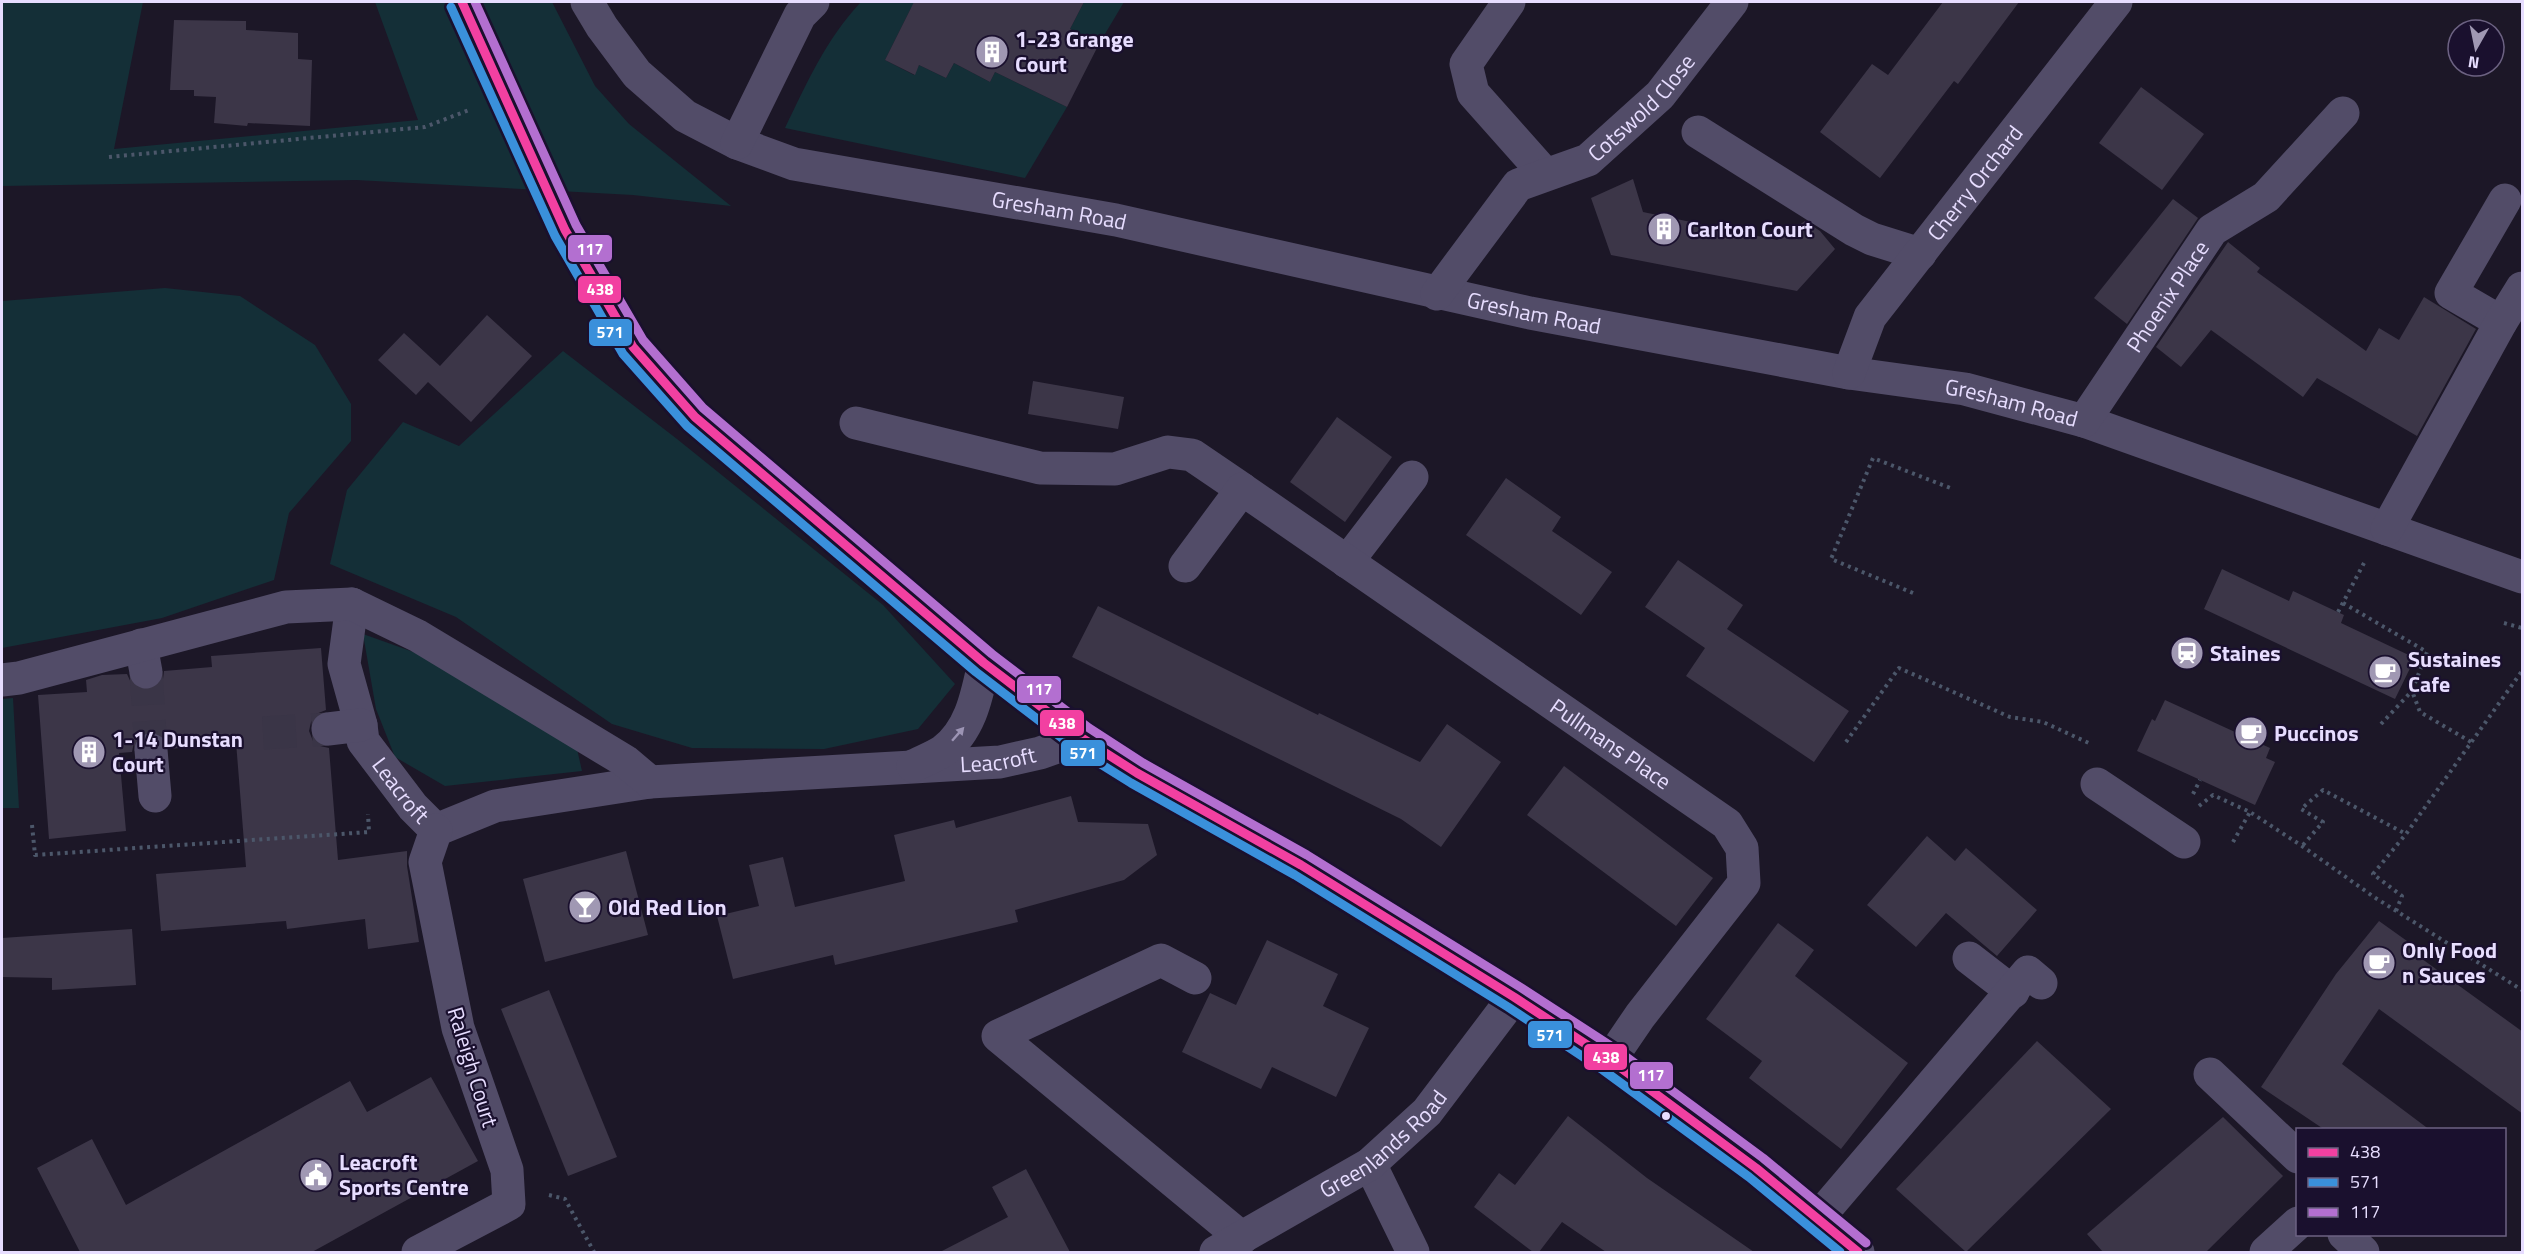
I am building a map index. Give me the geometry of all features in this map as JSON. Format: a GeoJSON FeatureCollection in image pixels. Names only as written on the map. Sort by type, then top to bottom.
{"type":"FeatureCollection","features":[{"type":"Feature","properties":{"kind":"street"},"geometry":{"type":"LineString","coordinates":[[462,2],[565,230],[633,347],[695,417],[984,663],[1082,738],[1137,773],[1300,865],[1514,997],[1610,1060],[1756,1168],[1858,1252]]}},
{"type":"Feature","properties":{"kind":"street","name":"Gresham Road"},"geometry":{"type":"LineString","coordinates":[[587,2],[602,27],[637,74],[685,116],[737,143],[794,164],[1116,220],[1437,294],[1849,373],[1965,389],[2084,421],[2378,542],[2523,577]]}},
{"type":"Feature","properties":{"kind":"street"},"geometry":{"type":"LineString","coordinates":[[737,143],[800,15],[813,2]]}},
{"type":"Feature","properties":{"kind":"street"},"geometry":{"type":"LineString","coordinates":[[1509,2],[1466,64],[1473,93],[1545,174]]}},
{"type":"Feature","properties":{"kind":"street","name":"Cotswold Close"},"geometry":{"type":"LineString","coordinates":[[1437,294],[1518,185],[1588,160],[1660,95],[1732,2]]}},
{"type":"Feature","properties":{"kind":"street","name":"Cherry Orchard"},"geometry":{"type":"LineString","coordinates":[[1849,373],[1870,317],[2116,2]]}},
{"type":"Feature","properties":{"kind":"street","name":"Phoenix Place"},"geometry":{"type":"LineString","coordinates":[[2084,421],[2212,230],[2266,197],[2343,113]]}},
{"type":"Feature","properties":{"kind":"street"},"geometry":{"type":"LineString","coordinates":[[1698,132],[1854,230],[1872,239],[1920,254]]}},
{"type":"Feature","properties":{"kind":"street"},"geometry":{"type":"LineString","coordinates":[[2501,322],[2451,293],[2505,200]]}},
{"type":"Feature","properties":{"kind":"street"},"geometry":{"type":"LineString","coordinates":[[2378,542],[2501,322],[2523,288]]}},
{"type":"Feature","properties":{"kind":"street","name":"Pullmans Place"},"geometry":{"type":"LineString","coordinates":[[856,423],[1040,468],[1115,470],[1168,452],[1192,455],[1728,824],[1742,848],[1744,883],[1640,1016],[1610,1060]]}},
{"type":"Feature","properties":{"kind":"street"},"geometry":{"type":"LineString","coordinates":[[1347,562],[1412,477]]}},
{"type":"Feature","properties":{"kind":"street"},"geometry":{"type":"LineString","coordinates":[[1185,566],[1242,489]]}},
{"type":"Feature","properties":{"kind":"street"},"geometry":{"type":"LineString","coordinates":[[2,680],[144,658],[286,607],[352,604],[418,636],[625,761],[650,782]]}},
{"type":"Feature","properties":{"kind":"street","name":"Leacroft"},"geometry":{"type":"LineString","coordinates":[[352,604],[344,664],[361,725],[363,741],[413,807],[436,830],[495,806],[650,782],[1000,762],[1041,753],[1082,738]]}},
{"type":"Feature","properties":{"kind":"street","name":"Leacroft"},"geometry":{"type":"LineString","coordinates":[[912,767],[943,750],[965,727],[977,697],[984,663]]}},
{"type":"Feature","properties":{"kind":"street"},"geometry":{"type":"LineString","coordinates":[[328,729],[361,725]]}},
{"type":"Feature","properties":{"kind":"street"},"geometry":{"type":"LineString","coordinates":[[151,750],[155,796]]}},
{"type":"Feature","properties":{"kind":"street"},"geometry":{"type":"LineString","coordinates":[[2097,784],[2184,842]]}},
{"type":"Feature","properties":{"kind":"street","name":"Raleigh Court"},"geometry":{"type":"LineString","coordinates":[[418,1252],[509,1204],[507,1170],[458,1028],[424,862],[436,830]]}},
{"type":"Feature","properties":{"kind":"street"},"geometry":{"type":"LineString","coordinates":[[1818,1218],[2027,987],[1970,958]]}},
{"type":"Feature","properties":{"kind":"street"},"geometry":{"type":"LineString","coordinates":[[1195,978],[1161,960],[998,1036],[1229,1245]]}},
{"type":"Feature","properties":{"kind":"street","name":"Greenlands Road"},"geometry":{"type":"LineString","coordinates":[[1229,1245],[1370,1164],[1427,1112],[1514,997]]}},
{"type":"Feature","properties":{"kind":"street"},"geometry":{"type":"LineString","coordinates":[[2210,1074],[2296,1155]]}},
{"type":"Feature","properties":{"kind":"street"},"geometry":{"type":"LineString","coordinates":[[1370,1164],[1413,1252]]}},
{"type":"Feature","properties":{"kind":"street"},"geometry":{"type":"LineString","coordinates":[[2266,1252],[2296,1225]]}},
{"type":"Feature","properties":{"kind":"street"},"geometry":{"type":"LineString","coordinates":[[2346,1236],[2363,1252]]}},
{"type":"Feature","properties":{"kind":"path"},"geometry":{"type":"LineString","coordinates":[[109,158],[425,127],[473,108]]}},
{"type":"Feature","properties":{"kind":"path"},"geometry":{"type":"LineString","coordinates":[[1913,593],[1831,559],[1872,458],[1953,489]]}},
{"type":"Feature","properties":{"kind":"path"},"geometry":{"type":"LineString","coordinates":[[2338,612],[2378,542]]}},
{"type":"Feature","properties":{"kind":"path"},"geometry":{"type":"LineString","coordinates":[[2343,603],[2427,652],[2412,691],[2381,724]]}},
{"type":"Feature","properties":{"kind":"path"},"geometry":{"type":"LineString","coordinates":[[2504,623],[2523,628]]}},
{"type":"Feature","properties":{"kind":"path"},"geometry":{"type":"LineString","coordinates":[[1846,742],[1899,668],[2010,717],[2043,722],[2093,745]]}},
{"type":"Feature","properties":{"kind":"path"},"geometry":{"type":"LineString","coordinates":[[2396,910],[2402,896],[2373,874],[2406,834],[2523,671]]}},
{"type":"Feature","properties":{"kind":"path"},"geometry":{"type":"LineString","coordinates":[[2412,691],[2420,712],[2472,742]]}},
{"type":"Feature","properties":{"kind":"path"},"geometry":{"type":"LineString","coordinates":[[2193,794],[2200,780]]}},
{"type":"Feature","properties":{"kind":"path"},"geometry":{"type":"LineString","coordinates":[[2302,846],[2323,822],[2301,809],[2323,790],[2406,834]]}},
{"type":"Feature","properties":{"kind":"path"},"geometry":{"type":"LineString","coordinates":[[2195,809],[2213,795],[2250,812],[2374,897],[2523,990]]}},
{"type":"Feature","properties":{"kind":"path"},"geometry":{"type":"LineString","coordinates":[[33,825],[35,855],[369,832],[367,809]]}},
{"type":"Feature","properties":{"kind":"path"},"geometry":{"type":"LineString","coordinates":[[2234,842],[2250,812]]}},
{"type":"Feature","properties":{"kind":"path"},"geometry":{"type":"LineString","coordinates":[[507,1184],[566,1200],[594,1252]]}},
{"type":"Feature","properties":{"kind":"shaded area"},"geometry":{"type":"Polygon","coordinates":[[[2,2],[143,2],[114,149],[418,120],[375,2],[552,2],[595,86],[629,124],[731,206],[633,195],[356,180],[2,186],[2,2]]]}},
{"type":"Feature","properties":{"kind":"shaded area"},"geometry":{"type":"Polygon","coordinates":[[[861,2],[926,2],[920,12],[911,8],[885,60],[914,75],[919,65],[946,78],[954,63],[990,82],[995,72],[1067,107],[1025,178],[785,128],[827,46],[861,2]]]}},
{"type":"Feature","properties":{"kind":"shaded area"},"geometry":{"type":"Polygon","coordinates":[[[1084,2],[1124,2],[1099,44],[1070,29],[1084,2]]]}},
{"type":"Feature","properties":{"kind":"shaded area"},"geometry":{"type":"Polygon","coordinates":[[[165,288],[240,296],[315,345],[351,404],[351,441],[289,513],[274,580],[162,618],[2,648],[2,301],[165,288]]]}},
{"type":"Feature","properties":{"kind":"shaded area"},"geometry":{"type":"Polygon","coordinates":[[[563,351],[677,439],[883,605],[955,684],[918,729],[824,749],[692,748],[612,724],[456,617],[330,564],[347,490],[403,422],[459,446],[563,351]]]}},
{"type":"Feature","properties":{"kind":"shaded area"},"geometry":{"type":"Polygon","coordinates":[[[363,634],[433,659],[577,749],[582,771],[445,786],[395,757],[376,709],[363,634]]]}},
{"type":"Feature","properties":{"kind":"shaded area"},"geometry":{"type":"Polygon","coordinates":[[[13,698],[19,808],[2,808],[2,699],[13,698]]]}},
{"type":"Feature","properties":{"kind":"building","name":"1-23 Grange Court"},"geometry":{"type":"Polygon","coordinates":[[[914,2],[1084,2],[1070,29],[1099,44],[1067,107],[995,72],[990,82],[954,63],[946,78],[919,65],[915,75],[885,60],[914,2]]]}},
{"type":"Feature","properties":{"kind":"building"},"geometry":{"type":"Polygon","coordinates":[[[1943,2],[2019,2],[1958,84],[1954,81],[1880,178],[1820,132],[1872,64],[1888,75],[1943,2]]]}},
{"type":"Feature","properties":{"kind":"building"},"geometry":{"type":"Polygon","coordinates":[[[174,20],[246,21],[246,30],[298,33],[298,59],[312,60],[310,126],[248,123],[247,126],[214,123],[216,97],[194,96],[194,90],[170,90],[174,20]]]}},
{"type":"Feature","properties":{"kind":"building"},"geometry":{"type":"Polygon","coordinates":[[[2141,87],[2204,134],[2162,190],[2099,143],[2141,87]]]}},
{"type":"Feature","properties":{"kind":"building","name":"Carlton Court"},"geometry":{"type":"Polygon","coordinates":[[[1633,179],[1643,212],[1777,240],[1805,221],[1820,231],[1835,249],[1797,291],[1611,255],[1591,198],[1633,179]]]}},
{"type":"Feature","properties":{"kind":"building"},"geometry":{"type":"Polygon","coordinates":[[[2173,199],[2198,218],[2127,324],[2094,298],[2173,199]]]}},
{"type":"Feature","properties":{"kind":"building"},"geometry":{"type":"Polygon","coordinates":[[[2228,242],[2260,268],[2257,272],[2366,351],[2379,328],[2399,340],[2424,297],[2476,329],[2417,436],[2317,378],[2303,397],[2211,330],[2181,367],[2156,347],[2228,242]]]}},
{"type":"Feature","properties":{"kind":"building"},"geometry":{"type":"Polygon","coordinates":[[[487,315],[532,356],[471,422],[428,382],[416,395],[378,360],[404,333],[440,366],[487,315]]]}},
{"type":"Feature","properties":{"kind":"building"},"geometry":{"type":"Polygon","coordinates":[[[1033,381],[1124,397],[1118,429],[1028,414],[1033,381]]]}},
{"type":"Feature","properties":{"kind":"building"},"geometry":{"type":"Polygon","coordinates":[[[1337,417],[1392,457],[1345,522],[1290,482],[1337,417]]]}},
{"type":"Feature","properties":{"kind":"building"},"geometry":{"type":"Polygon","coordinates":[[[1506,478],[1561,517],[1552,531],[1612,572],[1581,615],[1466,535],[1506,478]]]}},
{"type":"Feature","properties":{"kind":"building"},"geometry":{"type":"Polygon","coordinates":[[[1678,560],[1743,605],[1727,629],[1849,711],[1814,762],[1686,676],[1705,648],[1645,607],[1678,560]]]}},
{"type":"Feature","properties":{"kind":"building"},"geometry":{"type":"Polygon","coordinates":[[[2222,569],[2289,601],[2293,591],[2344,615],[2341,623],[2415,658],[2395,699],[2204,609],[2222,569]]]}},
{"type":"Feature","properties":{"kind":"building"},"geometry":{"type":"Polygon","coordinates":[[[1098,606],[1318,715],[1319,713],[1420,762],[1447,724],[1501,762],[1441,847],[1401,819],[1072,657],[1098,606]]]}},
{"type":"Feature","properties":{"kind":"building"},"geometry":{"type":"Polygon","coordinates":[[[321,648],[326,710],[316,714],[309,731],[313,741],[329,748],[338,860],[407,851],[407,866],[419,942],[368,949],[365,919],[287,929],[286,921],[161,931],[156,874],[246,867],[236,742],[170,749],[167,740],[159,733],[150,731],[141,734],[134,742],[132,752],[119,753],[126,831],[49,839],[38,695],[87,692],[86,680],[102,675],[127,674],[132,685],[140,690],[149,690],[159,686],[164,671],[212,667],[211,656],[321,648]]]}},
{"type":"Feature","properties":{"kind":"building"},"geometry":{"type":"Polygon","coordinates":[[[2165,700],[2270,748],[2266,758],[2275,762],[2255,805],[2137,751],[2152,719],[2155,721],[2165,700]]]}},
{"type":"Feature","properties":{"kind":"building"},"geometry":{"type":"Polygon","coordinates":[[[1564,766],[1713,878],[1676,926],[1527,815],[1564,766]]]}},
{"type":"Feature","properties":{"kind":"building"},"geometry":{"type":"Polygon","coordinates":[[[1071,796],[1078,822],[1148,824],[1157,855],[1124,880],[1015,910],[1018,922],[835,965],[833,955],[733,979],[717,916],[759,906],[749,865],[783,857],[795,907],[905,881],[894,835],[954,820],[956,828],[1071,796]]]}},
{"type":"Feature","properties":{"kind":"building"},"geometry":{"type":"Polygon","coordinates":[[[1927,836],[1955,861],[1966,848],[2037,910],[1997,956],[1946,913],[1916,947],[1867,905],[1927,836]]]}},
{"type":"Feature","properties":{"kind":"building","name":"Old Red Lion"},"geometry":{"type":"Polygon","coordinates":[[[626,851],[648,935],[545,962],[523,879],[626,851]]]}},
{"type":"Feature","properties":{"kind":"building"},"geometry":{"type":"Polygon","coordinates":[[[2379,921],[2421,951],[2418,956],[2523,1032],[2523,1114],[2379,1009],[2342,1064],[2427,1128],[2322,1128],[2261,1087],[2336,974],[2379,921]]]}},
{"type":"Feature","properties":{"kind":"building"},"geometry":{"type":"Polygon","coordinates":[[[1778,923],[1814,950],[1795,976],[1908,1063],[1841,1149],[1749,1078],[1762,1061],[1706,1019],[1778,923]]]}},
{"type":"Feature","properties":{"kind":"building"},"geometry":{"type":"Polygon","coordinates":[[[132,929],[136,985],[52,990],[52,978],[2,977],[2,938],[132,929]]]}},
{"type":"Feature","properties":{"kind":"building"},"geometry":{"type":"Polygon","coordinates":[[[1267,940],[1338,974],[1323,1006],[1369,1028],[1336,1097],[1272,1067],[1261,1089],[1182,1052],[1210,993],[1236,1005],[1267,940]]]}},
{"type":"Feature","properties":{"kind":"building"},"geometry":{"type":"Polygon","coordinates":[[[549,990],[617,1157],[568,1176],[501,1009],[549,990]]]}},
{"type":"Feature","properties":{"kind":"building"},"geometry":{"type":"Polygon","coordinates":[[[2037,1041],[2111,1109],[1966,1252],[1896,1189],[2037,1041]]]}},
{"type":"Feature","properties":{"kind":"building","name":"Leacroft Sports Centre"},"geometry":{"type":"Polygon","coordinates":[[[431,1077],[478,1161],[312,1252],[80,1252],[37,1168],[92,1139],[126,1205],[350,1081],[367,1112],[431,1077]]]}},
{"type":"Feature","properties":{"kind":"building"},"geometry":{"type":"Polygon","coordinates":[[[1568,1116],[1647,1178],[1754,1252],[1606,1252],[1562,1222],[1539,1252],[1533,1252],[1474,1207],[1499,1173],[1515,1185],[1568,1116]]]}},
{"type":"Feature","properties":{"kind":"building"},"geometry":{"type":"Polygon","coordinates":[[[2223,1117],[2283,1176],[2206,1252],[2103,1252],[2087,1234],[2223,1117]]]}},
{"type":"Feature","properties":{"kind":"building"},"geometry":{"type":"Polygon","coordinates":[[[1026,1169],[1070,1252],[940,1252],[1008,1217],[992,1187],[1026,1169]]]}},
{"type":"Feature","properties":{"kind":"tunnel"},"geometry":{"type":"LineString","coordinates":[[146,672],[151,750]]}},
{"type":"Feature","properties":{"kind":"tunnel"},"geometry":{"type":"LineString","coordinates":[[263,733],[328,729]]}},
{"type":"Feature","properties":{"kind":"transit line","name":"438"},"geometry":{"type":"LineString","coordinates":[[462,2],[565,230],[633,347],[695,417],[984,663],[1082,738],[1137,773],[1301,865],[1514,997],[1610,1060],[1756,1168],[1858,1252]]}},
{"type":"Feature","properties":{"kind":"transit line","name":"117"},"geometry":{"type":"LineString","coordinates":[[475,2],[576,225],[643,340],[703,408],[992,654],[1089,728],[1143,763],[1307,855],[1617,1050],[1763,1158],[1866,1243]]}},
{"type":"Feature","properties":{"kind":"transit line","name":"571"},"geometry":{"type":"LineString","coordinates":[[451,7],[555,236],[623,354],[687,426],[976,672],[1075,748],[1131,783],[1295,875],[1508,1007],[1603,1070],[1749,1177],[1840,1252]]}},
{"type":"Feature","properties":{"kind":"place","name":"1-23 Grange Court"},"geometry":{"type":"Point","coordinates":[992,52]}},
{"type":"Feature","properties":{"kind":"place","name":"Carlton Court"},"geometry":{"type":"Point","coordinates":[1664,229]}},
{"type":"Feature","properties":{"kind":"place","name":"Staines"},"geometry":{"type":"Point","coordinates":[2187,653]}},
{"type":"Feature","properties":{"kind":"place","name":"Sustaines Cafe"},"geometry":{"type":"Point","coordinates":[2385,672]}},
{"type":"Feature","properties":{"kind":"place","name":"Puccinos"},"geometry":{"type":"Point","coordinates":[2251,733]}},
{"type":"Feature","properties":{"kind":"place","name":"1-14 Dunstan Court"},"geometry":{"type":"Point","coordinates":[89,752]}},
{"type":"Feature","properties":{"kind":"place","name":"Old Red Lion"},"geometry":{"type":"Point","coordinates":[585,907]}},
{"type":"Feature","properties":{"kind":"place","name":"Only Food n Sauces"},"geometry":{"type":"Point","coordinates":[2379,963]}},
{"type":"Feature","properties":{"kind":"place","name":"Leacroft Sports Centre"},"geometry":{"type":"Point","coordinates":[316,1175]}}]}
